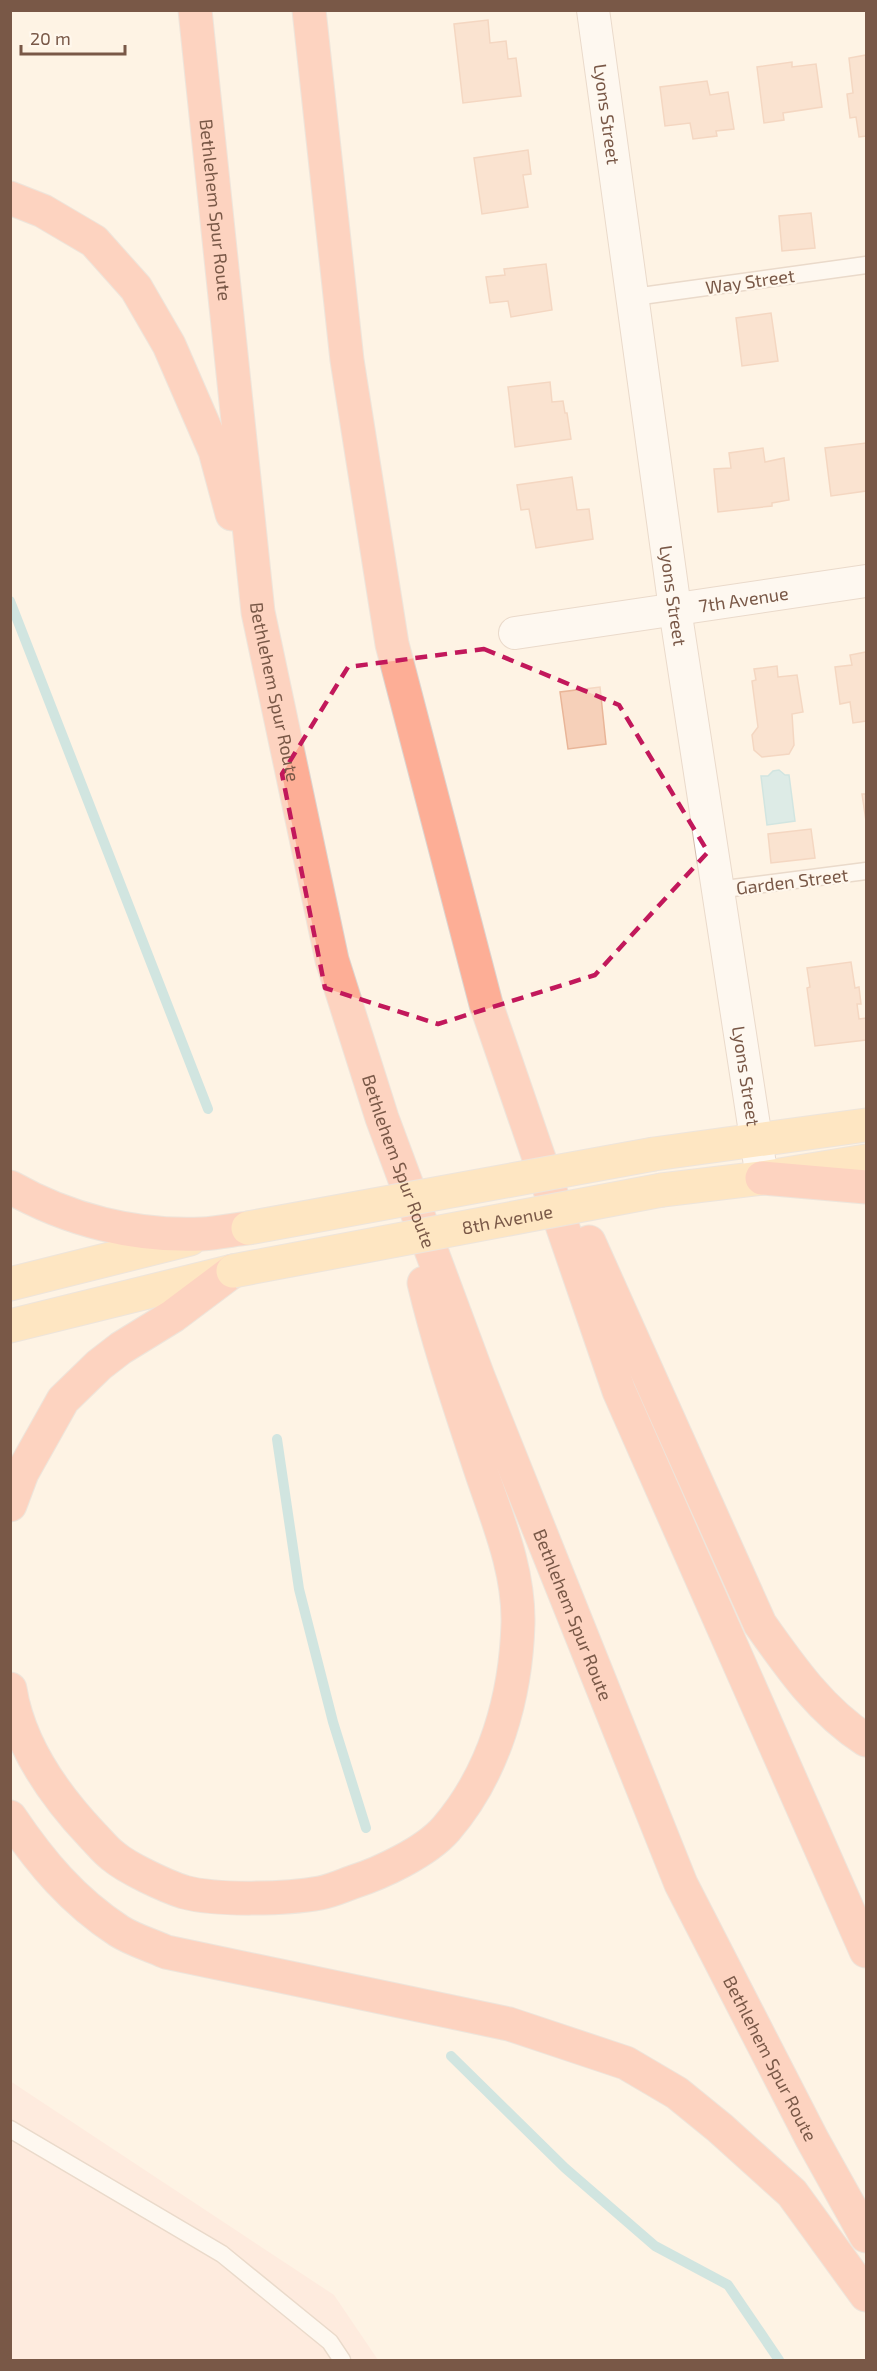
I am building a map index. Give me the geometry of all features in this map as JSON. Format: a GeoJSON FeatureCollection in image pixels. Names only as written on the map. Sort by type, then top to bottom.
{"type":"FeatureCollection","features":[{"type":"Feature","properties":{"kind":"highway","name":"Bethlehem Spur Route"},"geometry":{"type":"LineString","coordinates":[[195,10],[258,612],[332,960],[382,1118],[479,1379],[681,1884],[812,2139],[867,2236]]}},
{"type":"Feature","properties":{"kind":"highway"},"geometry":{"type":"LineString","coordinates":[[309,10],[347,360],[392,644],[486,1005],[619,1391],[867,1951]]}},
{"type":"Feature","properties":{"kind":"highway"},"geometry":{"type":"LineString","coordinates":[[10,198],[43,211],[94,241],[136,288],[169,345],[215,451],[258,612]]}},
{"type":"Feature","properties":{"kind":"highway"},"geometry":{"type":"LineString","coordinates":[[486,1005],[626,1329],[760,1624],[798,1677],[828,1711],[867,1740]]}},
{"type":"Feature","properties":{"kind":"highway"},"geometry":{"type":"LineString","coordinates":[[10,1689],[14,1712],[32,1751],[53,1790],[81,1824],[113,1857],[151,1878],[184,1892],[219,1898],[321,1893],[404,1861],[444,1831],[473,1792],[493,1751],[506,1714],[514,1671],[518,1620],[513,1568],[440,1347],[382,1118]]}},
{"type":"Feature","properties":{"kind":"highway"},"geometry":{"type":"LineString","coordinates":[[762,1178],[867,1187]]}},
{"type":"Feature","properties":{"kind":"highway"},"geometry":{"type":"LineString","coordinates":[[10,1187],[73,1217],[132,1230],[201,1234],[248,1228]]}},
{"type":"Feature","properties":{"kind":"highway"},"geometry":{"type":"LineString","coordinates":[[10,1505],[22,1473],[63,1400],[99,1365],[127,1343],[173,1316],[233,1271]]}},
{"type":"Feature","properties":{"kind":"highway"},"geometry":{"type":"LineString","coordinates":[[10,1817],[37,1857],[78,1901],[121,1932],[166,1952],[509,2024],[626,2063],[677,2093],[720,2128],[792,2193],[867,2295]]}},
{"type":"Feature","properties":{"kind":"main road","name":"8th Avenue"},"geometry":{"type":"LineString","coordinates":[[10,1284],[169,1242],[654,1154],[867,1125]]}},
{"type":"Feature","properties":{"kind":"main road","name":"8th Avenue"},"geometry":{"type":"LineString","coordinates":[[10,1326],[233,1271],[662,1190],[762,1178],[867,1161]]}},
{"type":"Feature","properties":{"kind":"street","name":"Lyons Street"},"geometry":{"type":"LineString","coordinates":[[593,10],[675,609],[762,1178]]}},
{"type":"Feature","properties":{"kind":"street","name":"7th Avenue"},"geometry":{"type":"LineString","coordinates":[[515,633],[867,581]]}},
{"type":"Feature","properties":{"kind":"lane","name":"Way Street"},"geometry":{"type":"LineString","coordinates":[[634,297],[867,266]]}},
{"type":"Feature","properties":{"kind":"lane","name":"Garden Street"},"geometry":{"type":"LineString","coordinates":[[717,890],[867,871]]}},
{"type":"Feature","properties":{"kind":"lane"},"geometry":{"type":"LineString","coordinates":[[10,2129],[222,2254],[330,2342],[342,2361]]}},
{"type":"Feature","properties":{"kind":"highlighted area"},"geometry":{"type":"Polygon","coordinates":[[[484,649],[619,705],[708,852],[595,975],[438,1024],[325,988],[282,774],[348,667],[484,649]]]}},
{"type":"Feature","properties":{"kind":"shaded area"},"geometry":{"type":"Polygon","coordinates":[[[10,2081],[334,2295],[378,2360],[11,2360],[10,2081]]]}},
{"type":"Feature","properties":{"kind":"water"},"geometry":{"type":"Polygon","coordinates":[[[779,770],[789,775],[795,821],[767,825],[761,776],[768,776],[773,771],[779,770]]]}},
{"type":"Feature","properties":{"kind":"building"},"geometry":{"type":"Polygon","coordinates":[[[488,20],[490,43],[506,41],[508,59],[516,58],[521,96],[463,103],[454,24],[488,20]]]}},
{"type":"Feature","properties":{"kind":"building"},"geometry":{"type":"Polygon","coordinates":[[[866,55],[866,136],[859,137],[856,117],[850,118],[847,94],[853,93],[849,58],[866,55]]]}},
{"type":"Feature","properties":{"kind":"building"},"geometry":{"type":"Polygon","coordinates":[[[792,62],[792,67],[816,64],[822,107],[783,113],[784,120],[764,123],[757,67],[792,62]]]}},
{"type":"Feature","properties":{"kind":"building"},"geometry":{"type":"Polygon","coordinates":[[[707,81],[710,95],[728,92],[734,129],[716,131],[717,136],[693,139],[690,123],[665,126],[660,87],[707,81]]]}},
{"type":"Feature","properties":{"kind":"building"},"geometry":{"type":"Polygon","coordinates":[[[528,150],[531,174],[523,175],[528,207],[482,214],[474,158],[528,150]]]}},
{"type":"Feature","properties":{"kind":"building"},"geometry":{"type":"Polygon","coordinates":[[[811,213],[815,248],[782,251],[779,216],[811,213]]]}},
{"type":"Feature","properties":{"kind":"building"},"geometry":{"type":"Polygon","coordinates":[[[546,264],[552,310],[511,317],[508,301],[490,303],[486,277],[505,275],[504,269],[546,264]]]}},
{"type":"Feature","properties":{"kind":"building"},"geometry":{"type":"Polygon","coordinates":[[[771,313],[778,361],[742,366],[736,318],[771,313]]]}},
{"type":"Feature","properties":{"kind":"building"},"geometry":{"type":"Polygon","coordinates":[[[550,382],[552,402],[563,401],[571,439],[515,447],[508,387],[550,382]]]}},
{"type":"Feature","properties":{"kind":"building"},"geometry":{"type":"Polygon","coordinates":[[[866,443],[866,491],[831,496],[825,448],[866,443]]]}},
{"type":"Feature","properties":{"kind":"building"},"geometry":{"type":"Polygon","coordinates":[[[763,448],[765,462],[784,458],[789,500],[772,503],[772,506],[718,512],[714,469],[731,468],[729,453],[763,448]]]}},
{"type":"Feature","properties":{"kind":"building"},"geometry":{"type":"Polygon","coordinates":[[[572,477],[577,510],[589,509],[593,539],[536,548],[529,509],[521,510],[517,485],[572,477]]]}},
{"type":"Feature","properties":{"kind":"building"},"geometry":{"type":"Polygon","coordinates":[[[866,652],[866,721],[853,723],[850,702],[840,704],[835,667],[852,665],[850,655],[866,652]]]}},
{"type":"Feature","properties":{"kind":"building"},"geometry":{"type":"Polygon","coordinates":[[[777,666],[778,677],[797,675],[803,712],[792,714],[794,745],[789,754],[762,757],[754,750],[752,735],[758,727],[752,681],[756,680],[754,669],[777,666]]]}},
{"type":"Feature","properties":{"kind":"building"},"geometry":{"type":"Polygon","coordinates":[[[600,687],[606,744],[568,749],[560,692],[600,687]]]}},
{"type":"Feature","properties":{"kind":"building"},"geometry":{"type":"Polygon","coordinates":[[[862,794],[866,794],[866,821],[862,794]]]}},
{"type":"Feature","properties":{"kind":"building"},"geometry":{"type":"Polygon","coordinates":[[[811,829],[815,858],[771,863],[768,834],[811,829]]]}},
{"type":"Feature","properties":{"kind":"building"},"geometry":{"type":"Polygon","coordinates":[[[851,962],[855,988],[859,987],[861,1004],[857,1004],[859,1019],[866,1018],[866,1040],[815,1046],[807,988],[810,987],[807,968],[851,962]]]}},
{"type":"Feature","properties":{"kind":"waterway"},"geometry":{"type":"LineString","coordinates":[[10,601],[208,1109]]}},
{"type":"Feature","properties":{"kind":"waterway"},"geometry":{"type":"LineString","coordinates":[[277,1439],[299,1589],[333,1722],[366,1828]]}},
{"type":"Feature","properties":{"kind":"waterway"},"geometry":{"type":"LineString","coordinates":[[451,2056],[565,2168],[655,2246],[728,2285],[779,2360]]}}]}
